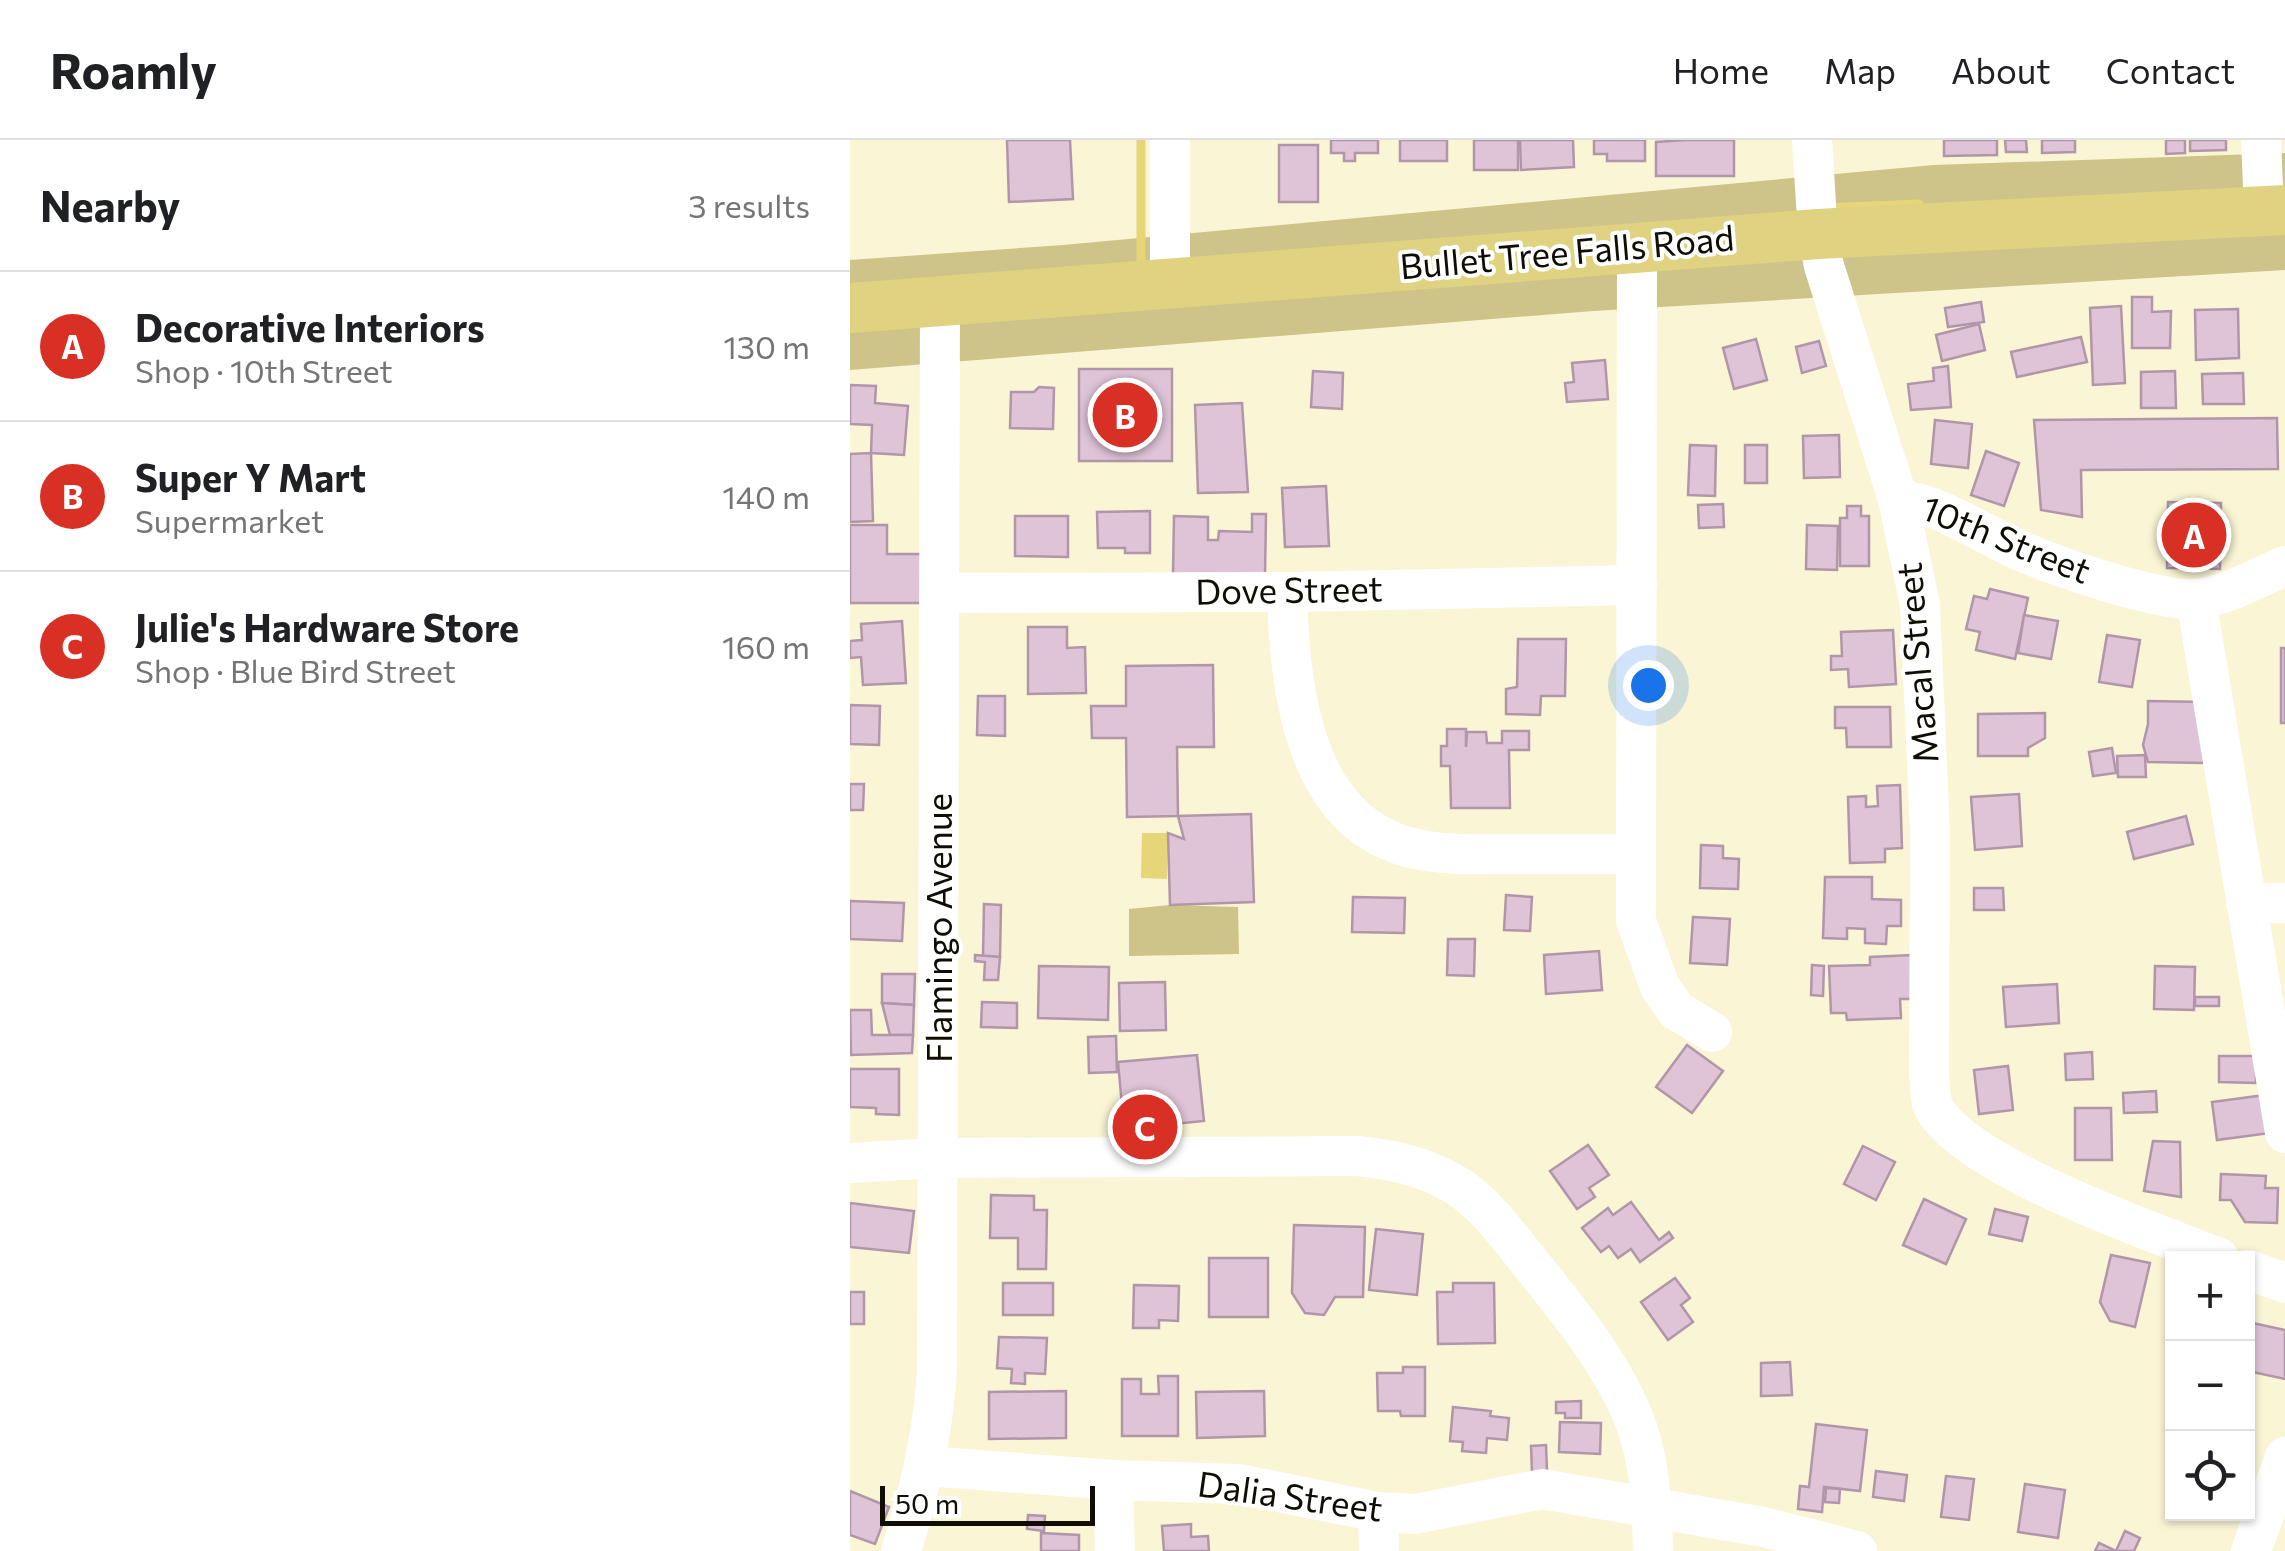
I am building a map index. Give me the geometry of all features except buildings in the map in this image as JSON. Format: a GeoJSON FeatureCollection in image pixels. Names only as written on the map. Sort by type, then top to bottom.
{"type":"FeatureCollection","features":[{"type":"Feature","properties":{"kind":"main road","name":"Bullet Tree Falls Road"},"geometry":{"type":"LineString","coordinates":[[850,308],[1170,286],[1638,246],[2274,210]]}},
{"type":"Feature","properties":{"kind":"street"},"geometry":{"type":"LineString","coordinates":[[1170,140],[1170,286]]}},
{"type":"Feature","properties":{"kind":"street","name":"Macal Street"},"geometry":{"type":"LineString","coordinates":[[1812,140],[1824,266],[1898,499],[1920,605],[1930,832],[1929,1075],[1933,1105],[1951,1129],[1996,1162],[2036,1183],[2202,1251]]}},
{"type":"Feature","properties":{"kind":"street"},"geometry":{"type":"LineString","coordinates":[[2261,140],[2274,210]]}},
{"type":"Feature","properties":{"kind":"street"},"geometry":{"type":"LineString","coordinates":[[1638,246],[1636,921],[1660,987],[1676,1010],[1712,1032]]}},
{"type":"Feature","properties":{"kind":"street","name":"Flamingo Avenue"},"geometry":{"type":"LineString","coordinates":[[901,1551],[926,1466],[937,1371],[940,300]]}},
{"type":"Feature","properties":{"kind":"street","name":"10th Street"},"geometry":{"type":"LineString","coordinates":[[1898,499],[1922,502],[2057,566],[2166,596],[2196,599],[2285,566]]}},
{"type":"Feature","properties":{"kind":"street","name":"Dove Street"},"geometry":{"type":"LineString","coordinates":[[942,593],[1637,585]]}},
{"type":"Feature","properties":{"kind":"street"},"geometry":{"type":"LineString","coordinates":[[1287,592],[1290,662],[1310,752],[1330,788],[1354,818],[1380,837],[1410,848],[1449,854],[1635,854]]}},
{"type":"Feature","properties":{"kind":"street"},"geometry":{"type":"LineString","coordinates":[[2196,599],[2265,903],[2285,1132]]}},
{"type":"Feature","properties":{"kind":"street"},"geometry":{"type":"LineString","coordinates":[[850,1163],[938,1158],[1358,1156],[1395,1160],[1431,1171],[1463,1190],[1492,1216],[1570,1312],[1600,1357],[1638,1430],[1652,1506],[1653,1551]]}},
{"type":"Feature","properties":{"kind":"street"},"geometry":{"type":"LineString","coordinates":[[2255,1272],[2285,1283]]}},
{"type":"Feature","properties":{"kind":"street"},"geometry":{"type":"LineString","coordinates":[[2251,1551],[2285,1457]]}},
{"type":"Feature","properties":{"kind":"street","name":"Dalia Street"},"geometry":{"type":"LineString","coordinates":[[926,1466],[1113,1480],[1239,1484],[1379,1531],[1415,1514],[1542,1489],[1783,1531],[1857,1551]]}},
{"type":"Feature","properties":{"kind":"street"},"geometry":{"type":"LineString","coordinates":[[1113,1480],[1115,1551]]}},
{"type":"Feature","properties":{"kind":"shaded area"},"geometry":{"type":"Polygon","coordinates":[[[2285,153],[2285,270],[1593,311],[850,370],[850,260],[1063,245],[1934,165],[2285,153]]]}},
{"type":"Feature","properties":{"kind":"shaded area"},"geometry":{"type":"Polygon","coordinates":[[[1142,833],[1168,833],[1167,879],[1141,878],[1142,833]]]}},
{"type":"Feature","properties":{"kind":"shaded area"},"geometry":{"type":"Polygon","coordinates":[[[1170,905],[1238,907],[1239,954],[1129,956],[1129,909],[1170,905]]]}},
{"type":"Feature","properties":{"kind":"waterway"},"geometry":{"type":"LineString","coordinates":[[1141,140],[1141,266]]}},
{"type":"Feature","properties":{"kind":"waterway"},"geometry":{"type":"LineString","coordinates":[[1824,208],[1919,204]]}},
{"type":"Feature","properties":{"kind":"place","name":"Super Y Mart"},"geometry":{"type":"Point","coordinates":[1125,415]}},
{"type":"Feature","properties":{"kind":"place","name":"Decorative Interiors"},"geometry":{"type":"Point","coordinates":[2194,535]}},
{"type":"Feature","properties":{"kind":"place","name":"Julie's Hardware Store"},"geometry":{"type":"Point","coordinates":[1145,1127]}}]}
